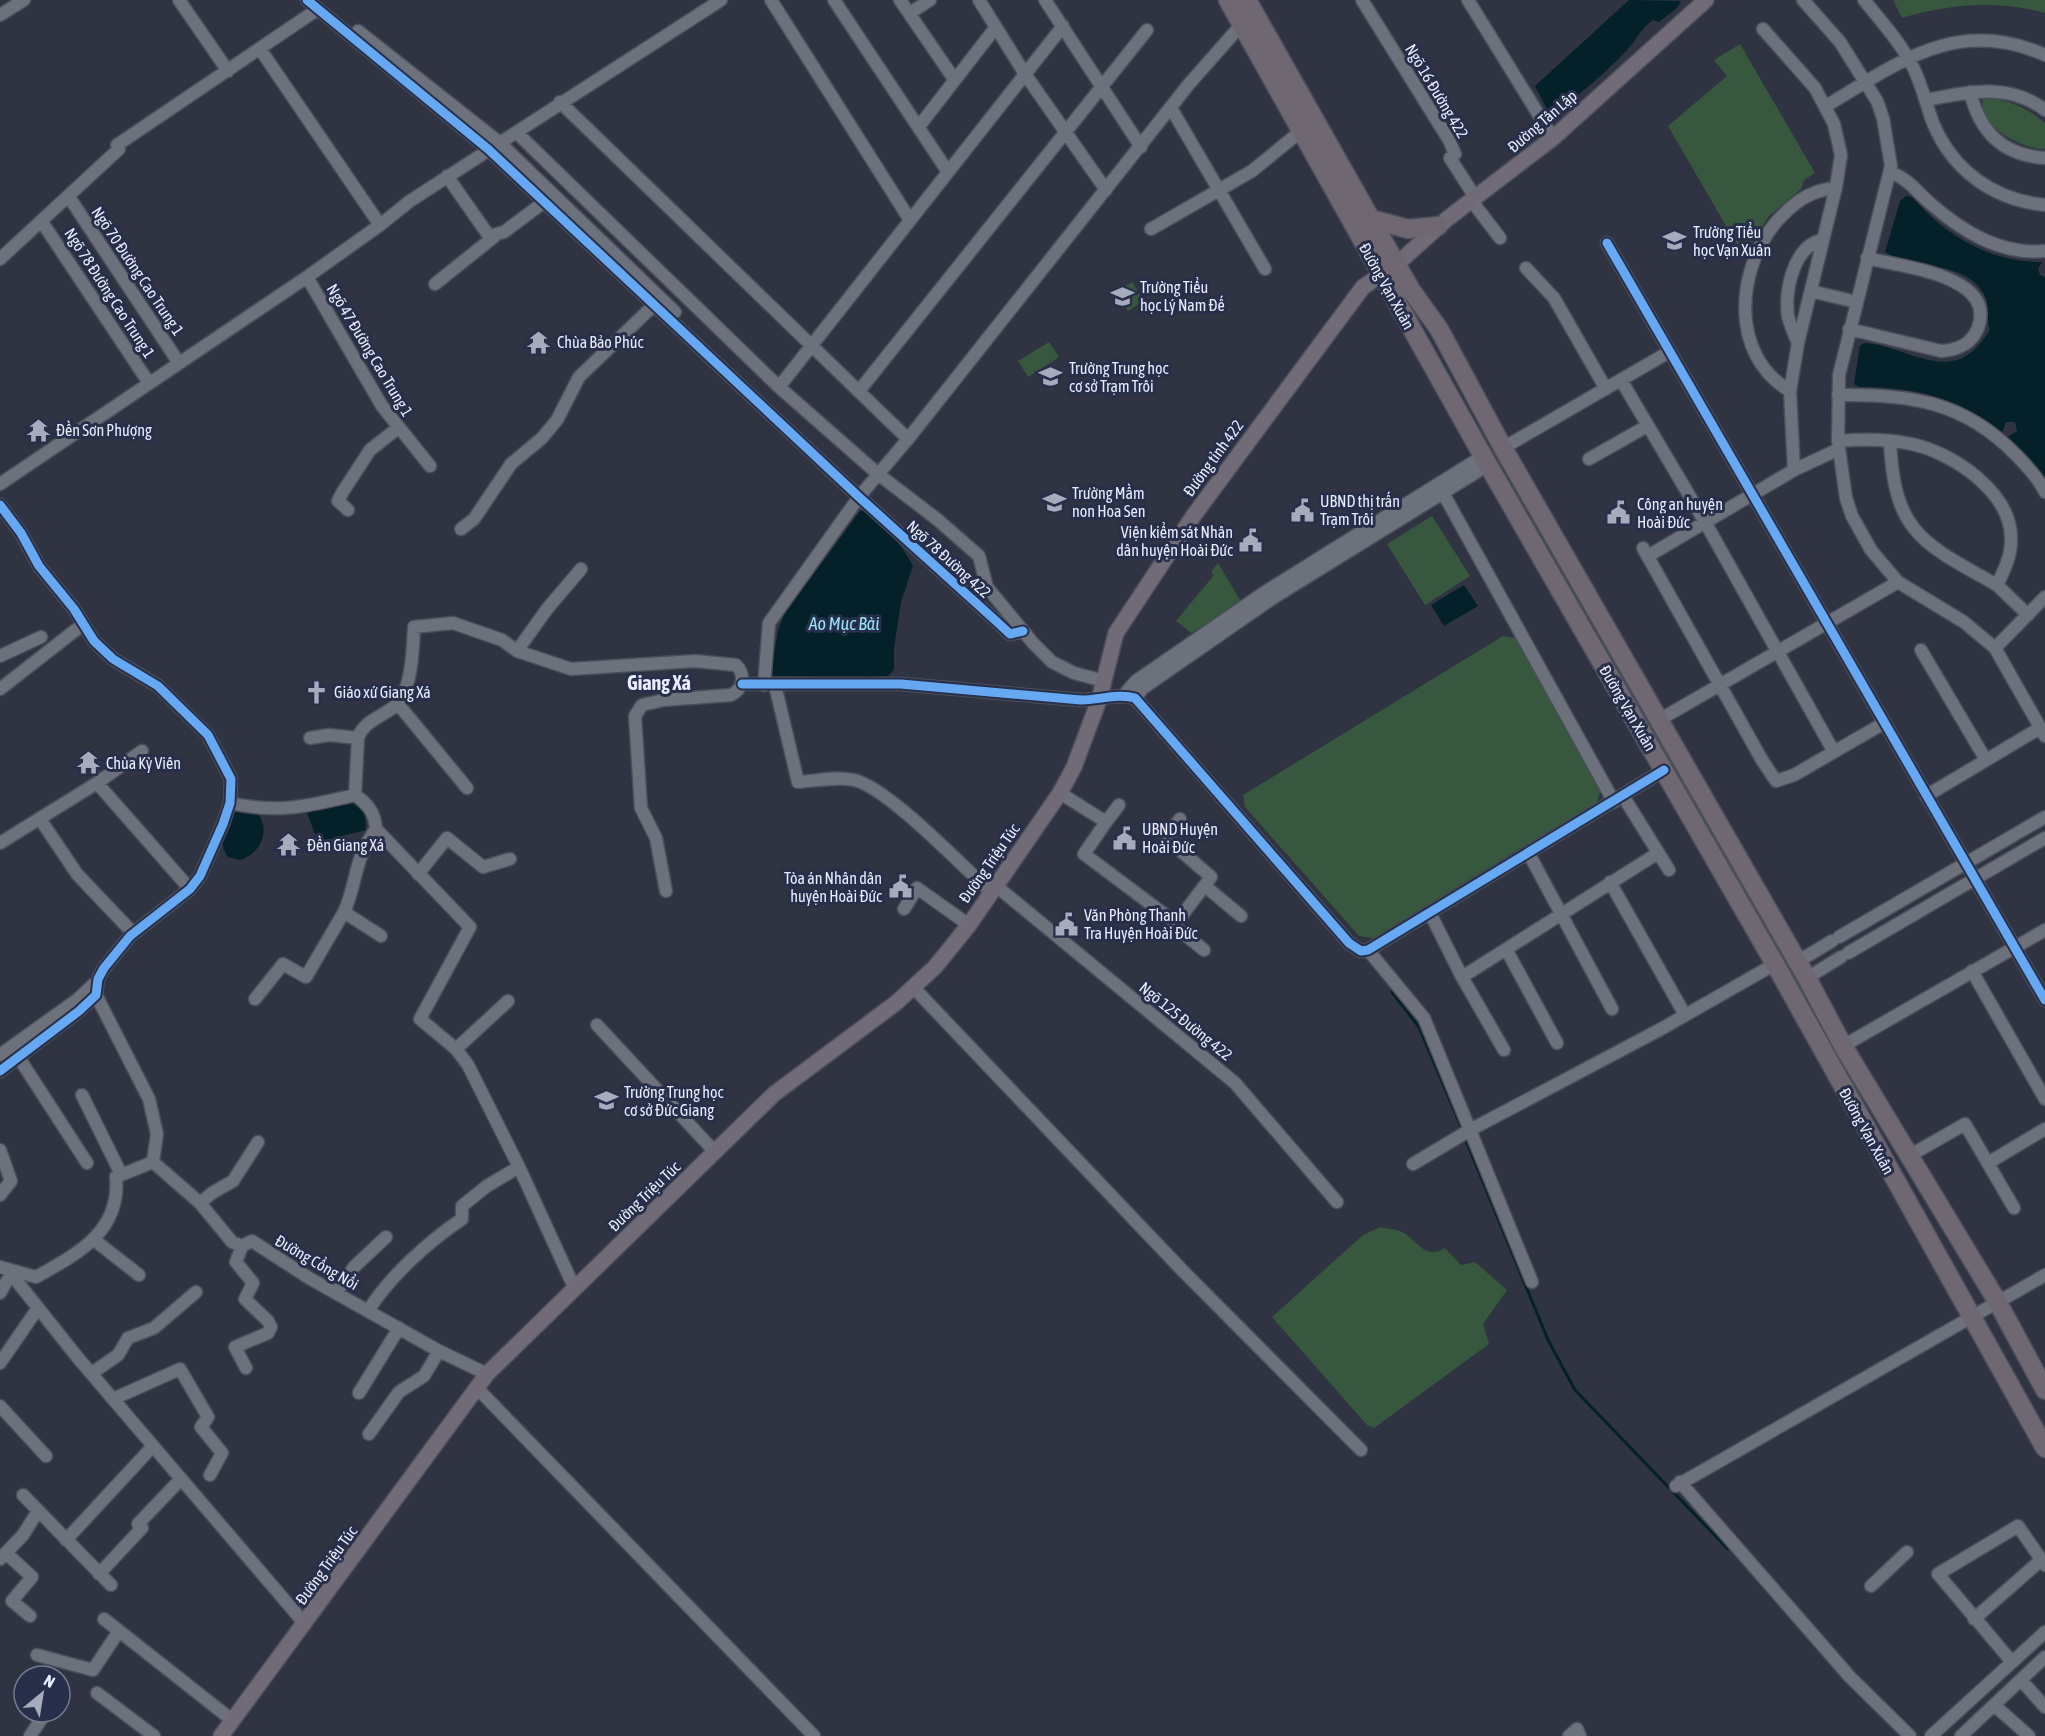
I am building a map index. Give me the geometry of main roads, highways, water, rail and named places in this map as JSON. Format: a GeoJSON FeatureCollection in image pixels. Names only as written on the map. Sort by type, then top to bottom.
{"type":"FeatureCollection","features":[{"type":"Feature","properties":{"kind":"highway","name":"Đường Vạn Xuân"},"geometry":{"type":"LineString","coordinates":[[1228,0],[1380,274],[1774,964],[2045,1448]]}},
{"type":"Feature","properties":{"kind":"highway","name":"Đường Vạn Xuân"},"geometry":{"type":"LineString","coordinates":[[1247,0],[1397,264],[1439,329],[1503,448],[1807,978],[1843,1046],[1997,1301],[2045,1390]]}},
{"type":"Feature","properties":{"kind":"highway"},"geometry":{"type":"LineString","coordinates":[[1371,219],[1408,229],[1438,226]]}},
{"type":"Feature","properties":{"kind":"highway"},"geometry":{"type":"LineString","coordinates":[[1574,614],[1592,602]]}},
{"type":"Feature","properties":{"kind":"main road","name":"Đường Tân Lập"},"geometry":{"type":"LineString","coordinates":[[1397,264],[1438,226],[1553,138],[1703,1]]}},
{"type":"Feature","properties":{"kind":"main road","name":"Đường tỉnh 422"},"geometry":{"type":"LineString","coordinates":[[1100,700],[1116,633],[1194,515],[1358,293],[1370,280],[1397,264]]}},
{"type":"Feature","properties":{"kind":"main road","name":"Đường Triệu Túc"},"geometry":{"type":"LineString","coordinates":[[221,1736],[488,1374],[574,1287],[664,1204],[774,1094],[896,1003],[935,967],[969,925],[1060,793],[1074,767],[1100,700]]}},
{"type":"Feature","properties":{"kind":"water"},"geometry":{"type":"Polygon","coordinates":[[[1629,0],[1681,1],[1677,8],[1659,22],[1653,20],[1641,31],[1625,52],[1582,92],[1554,113],[1547,109],[1535,86],[1629,0]]]}},
{"type":"Feature","properties":{"kind":"water"},"geometry":{"type":"Polygon","coordinates":[[[1906,196],[1912,197],[1939,223],[1970,244],[2004,258],[2042,262],[2038,269],[2040,275],[2045,277],[2045,479],[2008,437],[2017,431],[2015,422],[2006,422],[2002,433],[1970,411],[1935,397],[1898,389],[1859,387],[1854,384],[1860,346],[1864,343],[1936,361],[1950,361],[1964,357],[1976,348],[1990,330],[1986,299],[1975,283],[1952,271],[1897,258],[1885,252],[1900,201],[1906,196]]]}},
{"type":"Feature","properties":{"kind":"water","name":"Ao Mục Bài"},"geometry":{"type":"Polygon","coordinates":[[[860,511],[865,511],[886,529],[904,550],[913,566],[901,602],[894,648],[894,670],[888,676],[874,677],[769,676],[779,627],[785,613],[860,511]]]}},
{"type":"Feature","properties":{"kind":"water"},"geometry":{"type":"Polygon","coordinates":[[[1464,585],[1478,606],[1444,626],[1431,605],[1464,585]]]}},
{"type":"Feature","properties":{"kind":"water"},"geometry":{"type":"Polygon","coordinates":[[[354,799],[365,816],[366,830],[318,842],[307,813],[354,799]]]}},
{"type":"Feature","properties":{"kind":"water"},"geometry":{"type":"Polygon","coordinates":[[[235,811],[256,812],[263,826],[258,848],[239,860],[228,857],[223,846],[225,829],[231,813],[235,811]]]}},
{"type":"Feature","properties":{"kind":"waterway"},"geometry":{"type":"LineString","coordinates":[[1392,992],[1419,1027],[1463,1131]]}},
{"type":"Feature","properties":{"kind":"waterway"},"geometry":{"type":"LineString","coordinates":[[1465,1138],[1548,1340],[1575,1390],[1728,1549]]}},
{"type":"Feature","properties":{"kind":"place","name":"Trường Tiểu học Vạn Xuân"},"geometry":{"type":"Point","coordinates":[1675,241]}},
{"type":"Feature","properties":{"kind":"place","name":"Trường Tiểu học Lý Nam Đế"},"geometry":{"type":"Point","coordinates":[1122,296]}},
{"type":"Feature","properties":{"kind":"place","name":"Chùa Bảo Phúc"},"geometry":{"type":"Point","coordinates":[539,342]}},
{"type":"Feature","properties":{"kind":"place","name":"Trường Trung học cơ sở Trạm Trôi"},"geometry":{"type":"Point","coordinates":[1051,377]}},
{"type":"Feature","properties":{"kind":"place","name":"Đền Sơn Phượng"},"geometry":{"type":"Point","coordinates":[38,430]}},
{"type":"Feature","properties":{"kind":"place","name":"Trường Mầm non Hoa Sen"},"geometry":{"type":"Point","coordinates":[1054,502]}},
{"type":"Feature","properties":{"kind":"place","name":"UBND thị trấn Trạm Trôi"},"geometry":{"type":"Point","coordinates":[1302,510]}},
{"type":"Feature","properties":{"kind":"place","name":"Công an huyện Hoài Đức"},"geometry":{"type":"Point","coordinates":[1619,513]}},
{"type":"Feature","properties":{"kind":"place","name":"Viện kiểm sát Nhân dân huyện Hoài Đức"},"geometry":{"type":"Point","coordinates":[1251,541]}},
{"type":"Feature","properties":{"kind":"place","name":"Giáo xứ Giang Xá"},"geometry":{"type":"Point","coordinates":[316,692]}},
{"type":"Feature","properties":{"kind":"place","name":"Chùa Kỳ Viên"},"geometry":{"type":"Point","coordinates":[88,763]}},
{"type":"Feature","properties":{"kind":"place","name":"UBND Huyện Hoài Đức"},"geometry":{"type":"Point","coordinates":[1124,838]}},
{"type":"Feature","properties":{"kind":"place","name":"Đền Giang Xá"},"geometry":{"type":"Point","coordinates":[289,845]}},
{"type":"Feature","properties":{"kind":"place","name":"Tòa án Nhân dân huyện Hoài Đức"},"geometry":{"type":"Point","coordinates":[900,887]}},
{"type":"Feature","properties":{"kind":"place","name":"Văn Phòng Thanh Tra Huyện Hoài Đức"},"geometry":{"type":"Point","coordinates":[1066,924]}},
{"type":"Feature","properties":{"kind":"place","name":"Trường Trung học cơ sở Đức Giang"},"geometry":{"type":"Point","coordinates":[606,1101]}},
{"type":"Feature","properties":{"kind":"district","name":"Giang Xá"},"geometry":{"type":"Point","coordinates":[659,682]}}]}
